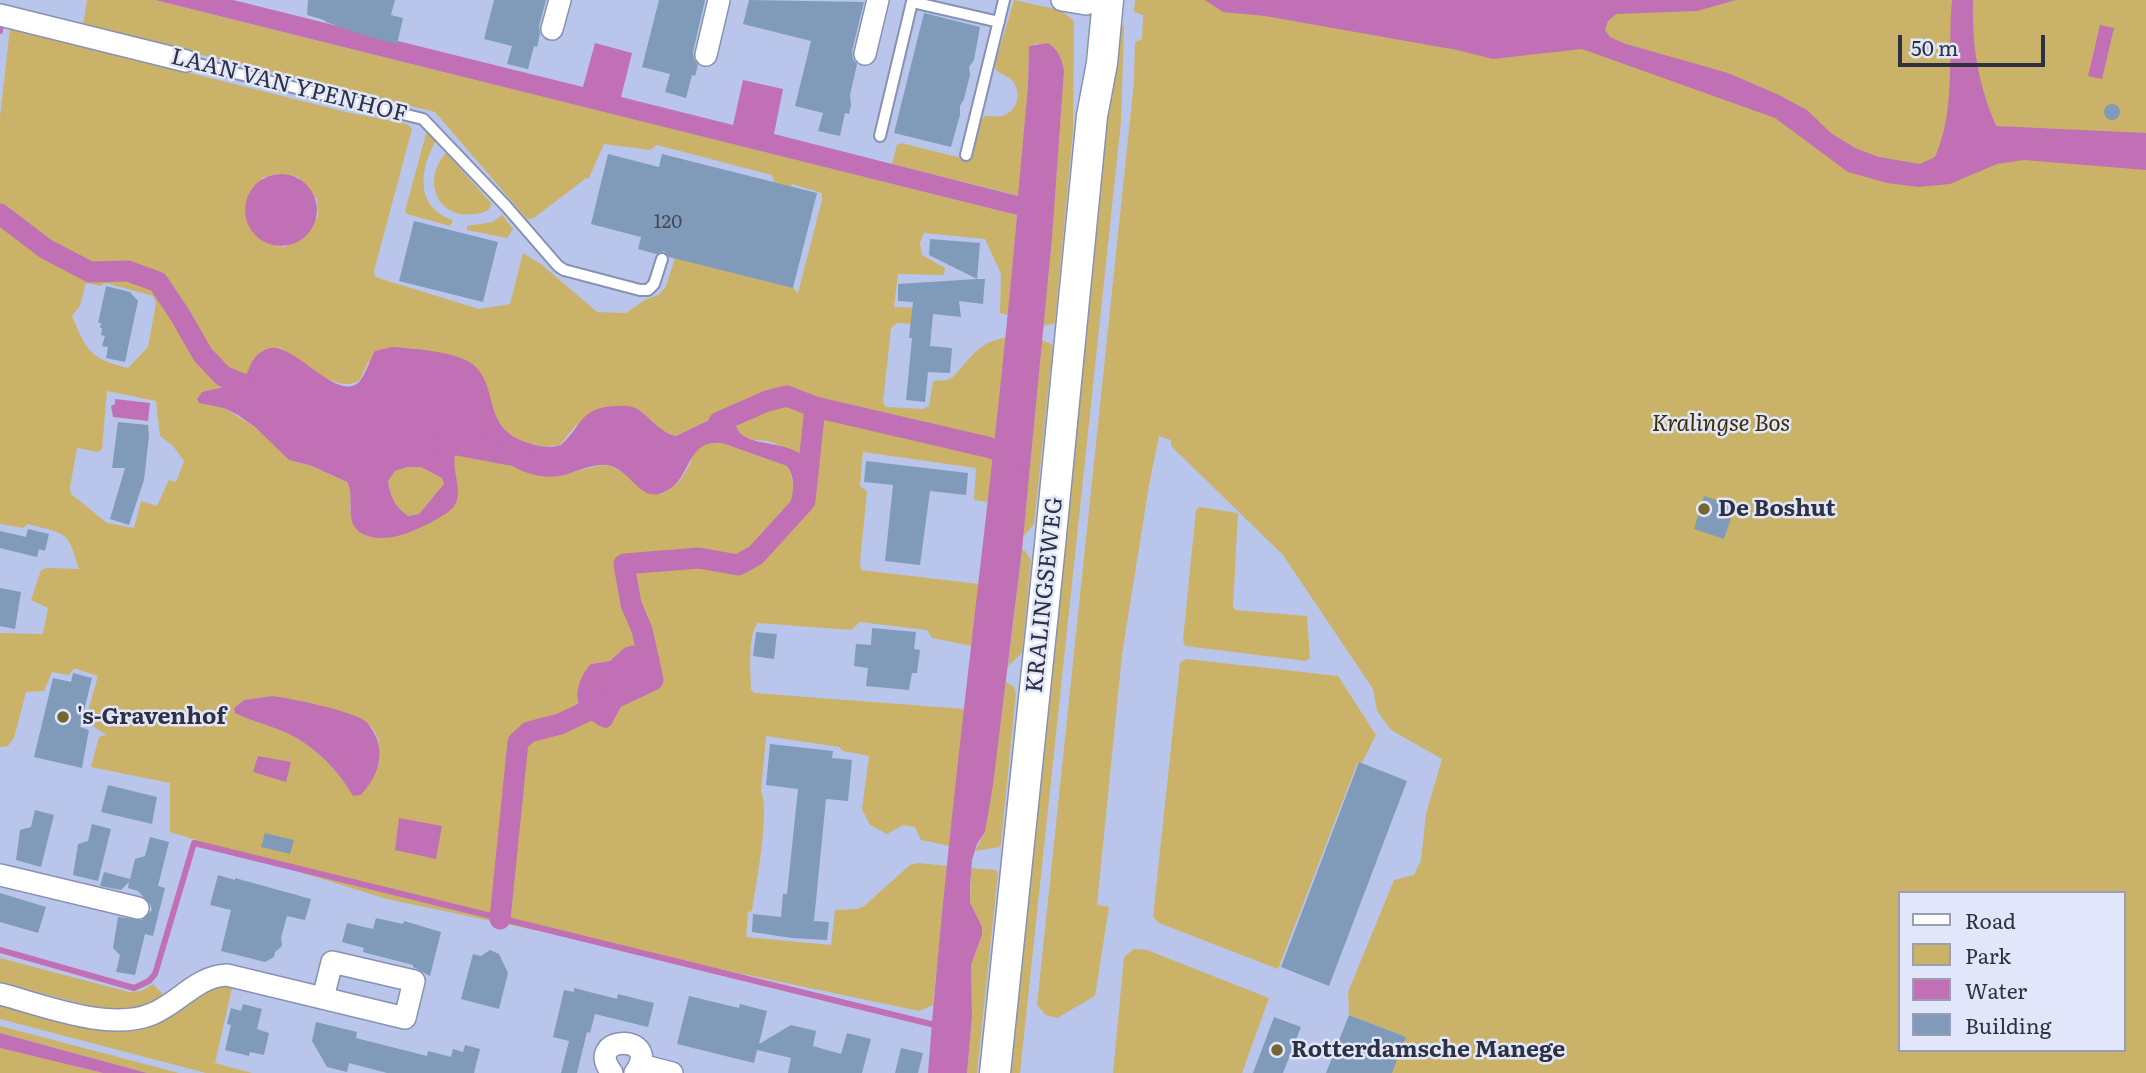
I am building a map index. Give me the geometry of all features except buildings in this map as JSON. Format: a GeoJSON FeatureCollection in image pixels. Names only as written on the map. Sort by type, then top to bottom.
{"type":"FeatureCollection","features":[{"type":"Feature","properties":{"kind":"main road","name":"KRALINGSEWEG"},"geometry":{"type":"LineString","coordinates":[[995,1073],[1093,116],[1102,63],[1090,2]]}},
{"type":"Feature","properties":{"kind":"street"},"geometry":{"type":"LineString","coordinates":[[552,29],[560,0]]}},
{"type":"Feature","properties":{"kind":"street"},"geometry":{"type":"LineString","coordinates":[[706,55],[719,0]]}},
{"type":"Feature","properties":{"kind":"street"},"geometry":{"type":"LineString","coordinates":[[865,54],[878,0]]}},
{"type":"Feature","properties":{"kind":"street","name":"LAAN VAN YPENHOF"},"geometry":{"type":"LineString","coordinates":[[5,16],[186,61]]}},
{"type":"Feature","properties":{"kind":"street"},"geometry":{"type":"LineString","coordinates":[[0,875],[138,908]]}},
{"type":"Feature","properties":{"kind":"street"},"geometry":{"type":"LineString","coordinates":[[0,994],[87,1016],[114,1020],[150,1015],[202,981],[219,975],[240,977],[323,998]]}},
{"type":"Feature","properties":{"kind":"street"},"geometry":{"type":"LineString","coordinates":[[611,1073],[606,1065],[606,1054],[612,1045],[623,1041],[634,1045],[641,1054],[638,1069],[672,1073]]}},
{"type":"Feature","properties":{"kind":"lane"},"geometry":{"type":"LineString","coordinates":[[966,155],[1004,0]]}},
{"type":"Feature","properties":{"kind":"lane"},"geometry":{"type":"LineString","coordinates":[[880,136],[912,2],[999,22]]}},
{"type":"Feature","properties":{"kind":"lane","name":"LAAN VAN YPENHOF"},"geometry":{"type":"LineString","coordinates":[[186,61],[423,119],[564,270],[648,290],[654,284],[662,259]]}},
{"type":"Feature","properties":{"kind":"green space"},"geometry":{"type":"Polygon","coordinates":[[[87,0],[155,0],[1017,215],[1008,315],[1000,313],[1001,274],[985,239],[924,233],[920,243],[922,255],[945,268],[944,275],[898,274],[894,307],[933,308],[932,325],[897,323],[891,328],[883,403],[886,407],[923,409],[929,406],[933,381],[953,377],[982,346],[1006,338],[988,502],[974,500],[976,468],[863,452],[860,486],[867,491],[861,570],[979,584],[972,646],[932,638],[927,630],[860,622],[851,630],[758,623],[751,645],[751,690],[755,693],[965,709],[949,846],[921,840],[915,827],[903,825],[887,834],[870,825],[862,809],[869,756],[843,751],[839,747],[766,736],[761,791],[763,832],[746,937],[831,945],[835,910],[864,906],[910,865],[919,863],[947,866],[933,1005],[919,1011],[387,899],[170,832],[170,783],[91,767],[99,737],[106,735],[86,718],[98,676],[74,668],[69,675],[52,672],[44,691],[26,692],[14,738],[8,746],[0,747],[0,633],[43,634],[48,608],[31,600],[41,570],[79,569],[64,536],[28,524],[23,528],[0,524],[0,117],[10,28],[346,112],[407,124],[412,129],[374,271],[375,277],[479,309],[510,304],[523,253],[541,264],[597,312],[626,313],[660,294],[666,286],[675,258],[793,288],[798,293],[822,200],[822,193],[774,182],[772,175],[657,145],[650,150],[604,144],[589,178],[534,218],[527,219],[435,112],[83,26],[87,0]],[[275,174],[262,178],[245,211],[251,224],[265,240],[285,247],[318,217],[317,199],[298,177],[275,174]],[[86,283],[80,306],[72,316],[91,352],[105,361],[128,368],[148,347],[156,303],[153,296],[105,283],[100,286],[86,283]],[[280,348],[236,385],[224,408],[255,427],[295,462],[312,466],[347,482],[351,492],[350,512],[378,538],[399,536],[443,516],[455,455],[470,444],[478,443],[525,472],[544,476],[558,476],[601,465],[611,466],[661,494],[681,479],[699,448],[705,444],[722,443],[787,466],[793,484],[798,520],[813,468],[774,443],[742,435],[736,425],[741,418],[735,407],[676,436],[663,431],[641,411],[576,425],[560,445],[542,447],[507,433],[499,424],[491,404],[449,355],[409,348],[368,362],[360,380],[351,384],[330,380],[280,348]],[[107,391],[102,449],[98,452],[77,448],[71,494],[107,523],[134,528],[141,501],[157,506],[169,480],[176,482],[184,461],[173,446],[160,436],[156,401],[107,391]],[[624,648],[610,661],[591,664],[581,679],[611,724],[622,705],[660,668],[624,648]],[[272,696],[244,700],[234,708],[235,713],[284,732],[310,747],[334,769],[353,796],[379,765],[378,738],[369,724],[352,715],[272,696]]]}},
{"type":"Feature","properties":{"kind":"green space"},"geometry":{"type":"Polygon","coordinates":[[[1014,0],[1060,10],[1074,21],[1073,131],[1055,323],[1043,326],[1052,238],[1039,43],[1029,46],[1019,196],[892,164],[897,145],[901,143],[970,160],[981,121],[985,116],[1002,116],[1014,107],[1017,93],[1014,83],[996,70],[995,64],[1014,0]]]}},
{"type":"Feature","properties":{"kind":"green space","name":"Kralingse Bos"},"geometry":{"type":"Polygon","coordinates":[[[1135,0],[2146,0],[2146,1073],[1392,1073],[1406,1037],[1349,1015],[1348,992],[1394,880],[1414,875],[1421,860],[1426,814],[1442,759],[1391,730],[1377,711],[1373,689],[1283,555],[1171,446],[1171,440],[1159,436],[1122,655],[1097,905],[1109,907],[1095,996],[1057,1018],[1046,1015],[1037,1005],[1134,82],[1135,42],[1142,39],[1143,15],[1134,12],[1135,0]]]}},
{"type":"Feature","properties":{"kind":"green space"},"geometry":{"type":"Polygon","coordinates":[[[1118,19],[1124,27],[1121,122],[1020,1073],[1007,1073],[1102,135],[1118,19]]]}},
{"type":"Feature","properties":{"kind":"green space"},"geometry":{"type":"Polygon","coordinates":[[[427,130],[436,141],[426,163],[426,197],[432,207],[453,220],[450,226],[407,214],[405,211],[427,130]]]}},
{"type":"Feature","properties":{"kind":"green space"},"geometry":{"type":"Polygon","coordinates":[[[446,153],[492,204],[487,211],[460,214],[442,203],[434,185],[439,163],[446,153]]]}},
{"type":"Feature","properties":{"kind":"green space"},"geometry":{"type":"Polygon","coordinates":[[[502,215],[513,229],[507,238],[467,230],[467,226],[493,222],[502,215]]]}},
{"type":"Feature","properties":{"kind":"green space"},"geometry":{"type":"Polygon","coordinates":[[[1042,340],[1053,345],[1034,524],[1023,537],[1042,340]]]}},
{"type":"Feature","properties":{"kind":"green space"},"geometry":{"type":"Polygon","coordinates":[[[407,467],[421,467],[442,478],[444,484],[419,514],[407,516],[394,501],[388,480],[395,471],[407,467]]]}},
{"type":"Feature","properties":{"kind":"green space"},"geometry":{"type":"Polygon","coordinates":[[[1200,507],[1238,513],[1233,606],[1235,610],[1307,616],[1310,658],[1306,661],[1185,646],[1183,640],[1196,510],[1200,507]]]}},
{"type":"Feature","properties":{"kind":"green space"},"geometry":{"type":"Polygon","coordinates":[[[1022,550],[1031,560],[1022,653],[1008,666],[1022,550]]]}},
{"type":"Feature","properties":{"kind":"green space"},"geometry":{"type":"Polygon","coordinates":[[[1186,659],[1338,676],[1376,735],[1363,761],[1357,764],[1278,969],[1159,923],[1153,917],[1180,663],[1186,659]]]}},
{"type":"Feature","properties":{"kind":"green space"},"geometry":{"type":"Polygon","coordinates":[[[1006,682],[1014,687],[1016,693],[1001,843],[1000,847],[975,851],[985,832],[1006,682]]]}},
{"type":"Feature","properties":{"kind":"green space"},"geometry":{"type":"Polygon","coordinates":[[[971,868],[996,870],[998,873],[977,1073],[967,1073],[972,1017],[971,965],[982,935],[982,927],[970,902],[971,868]]]}},
{"type":"Feature","properties":{"kind":"green space"},"geometry":{"type":"Polygon","coordinates":[[[1134,949],[1147,950],[1269,998],[1242,1073],[1113,1073],[1124,957],[1134,949]]]}},
{"type":"Feature","properties":{"kind":"green space"},"geometry":{"type":"Polygon","coordinates":[[[0,958],[129,992],[141,991],[153,984],[164,995],[137,1010],[107,1010],[0,983],[0,958]]]}},
{"type":"Feature","properties":{"kind":"green space"},"geometry":{"type":"Polygon","coordinates":[[[233,984],[215,1063],[252,1073],[206,1073],[0,1019],[0,1002],[102,1028],[212,987],[233,984]]]}},
{"type":"Feature","properties":{"kind":"green space"},"geometry":{"type":"Polygon","coordinates":[[[0,1026],[179,1073],[147,1073],[0,1033],[0,1026]]]}},
{"type":"Feature","properties":{"kind":"green space"},"geometry":{"type":"Polygon","coordinates":[[[0,1048],[103,1073],[0,1073],[0,1048]]]}},
{"type":"Feature","properties":{"kind":"water"},"geometry":{"type":"Polygon","coordinates":[[[155,0],[233,0],[583,87],[595,43],[632,53],[621,97],[733,125],[743,80],[783,89],[774,134],[1018,196],[1029,46],[1048,43],[1057,52],[1064,70],[1052,238],[1022,550],[993,785],[985,832],[977,844],[972,860],[970,902],[982,927],[982,935],[971,965],[972,1017],[967,1073],[928,1073],[948,858],[1017,215],[155,0]]]}},
{"type":"Feature","properties":{"kind":"water"},"geometry":{"type":"Polygon","coordinates":[[[1205,0],[1736,0],[1697,11],[1616,14],[1608,21],[1605,30],[1610,37],[1626,44],[1728,73],[1777,94],[1807,110],[1831,133],[1855,148],[1879,157],[1920,164],[1935,157],[1946,119],[1952,0],[1973,0],[1977,64],[1996,126],[2146,133],[2146,170],[2024,160],[1997,164],[1950,184],[1918,187],[1887,183],[1848,172],[1775,118],[1582,49],[1493,59],[1457,50],[1265,16],[1223,12],[1205,0]]]}},
{"type":"Feature","properties":{"kind":"water"},"geometry":{"type":"Polygon","coordinates":[[[2100,25],[2114,28],[2102,79],[2088,76],[2100,25]]]}},
{"type":"Feature","properties":{"kind":"water"},"geometry":{"type":"Polygon","coordinates":[[[288,174],[307,184],[315,196],[315,224],[307,236],[295,244],[274,246],[255,236],[247,224],[245,203],[255,184],[267,176],[288,174]]]}},
{"type":"Feature","properties":{"kind":"water"},"geometry":{"type":"Polygon","coordinates":[[[392,347],[444,353],[464,359],[480,372],[501,425],[523,441],[542,446],[561,445],[589,413],[605,407],[635,408],[662,430],[676,436],[736,407],[744,406],[745,410],[736,425],[741,433],[748,439],[794,450],[805,457],[813,468],[799,519],[789,532],[785,530],[793,490],[787,466],[722,443],[710,443],[701,447],[681,478],[658,494],[645,492],[611,466],[592,466],[556,477],[540,476],[517,468],[493,450],[477,445],[455,456],[458,494],[452,509],[430,523],[404,534],[389,538],[374,537],[361,533],[352,523],[347,482],[312,466],[289,460],[255,427],[238,415],[224,408],[199,403],[197,399],[202,392],[241,383],[256,356],[267,349],[277,348],[289,353],[327,379],[340,385],[351,386],[360,381],[375,351],[392,347]],[[407,467],[395,471],[388,481],[394,501],[408,516],[419,514],[444,484],[442,478],[421,467],[407,467]]]}},
{"type":"Feature","properties":{"kind":"water"},"geometry":{"type":"Polygon","coordinates":[[[115,399],[150,403],[148,421],[113,417],[111,406],[115,404],[115,399]]]}},
{"type":"Feature","properties":{"kind":"water"},"geometry":{"type":"Polygon","coordinates":[[[630,646],[645,648],[659,656],[660,668],[622,705],[611,725],[602,727],[580,708],[578,693],[581,678],[591,664],[610,661],[630,646]]]}},
{"type":"Feature","properties":{"kind":"water"},"geometry":{"type":"Polygon","coordinates":[[[272,696],[332,708],[367,723],[377,740],[380,757],[372,781],[361,795],[353,796],[341,777],[326,761],[301,741],[235,713],[234,708],[244,700],[272,696]]]}},
{"type":"Feature","properties":{"kind":"water"},"geometry":{"type":"Polygon","coordinates":[[[258,756],[291,762],[286,782],[253,772],[258,756]]]}},
{"type":"Feature","properties":{"kind":"water"},"geometry":{"type":"Polygon","coordinates":[[[399,818],[442,826],[436,859],[395,850],[399,818]]]}},
{"type":"Feature","properties":{"kind":"water"},"geometry":{"type":"Polygon","coordinates":[[[0,1033],[147,1073],[103,1073],[0,1048],[0,1033]]]}},
{"type":"Feature","properties":{"kind":"waterway"},"geometry":{"type":"LineString","coordinates":[[0,31],[2,19]]}},
{"type":"Feature","properties":{"kind":"waterway"},"geometry":{"type":"LineString","coordinates":[[0,214],[46,249],[90,272],[128,271],[158,282],[203,355],[223,376],[265,393]]}},
{"type":"Feature","properties":{"kind":"waterway"},"geometry":{"type":"LineString","coordinates":[[719,422],[767,401],[787,396],[815,407]]}},
{"type":"Feature","properties":{"kind":"waterway"},"geometry":{"type":"LineString","coordinates":[[500,919],[518,742],[529,732],[560,724],[653,680],[642,630],[631,604],[624,564],[699,558],[738,565],[756,555],[805,501],[815,407],[1015,456]]}},
{"type":"Feature","properties":{"kind":"waterway"},"geometry":{"type":"LineString","coordinates":[[441,442],[523,455]]}},
{"type":"Feature","properties":{"kind":"waterway"},"geometry":{"type":"LineString","coordinates":[[0,950],[134,988],[149,981],[155,974],[194,843],[939,1026]]}},
{"type":"Feature","properties":{"kind":"place","name":"De Boshut"},"geometry":{"type":"Point","coordinates":[1704,509]}},
{"type":"Feature","properties":{"kind":"place","name":"'s-Gravenhof"},"geometry":{"type":"Point","coordinates":[63,717]}},
{"type":"Feature","properties":{"kind":"place","name":"Rotterdamsche Manege"},"geometry":{"type":"Point","coordinates":[1277,1050]}}]}
